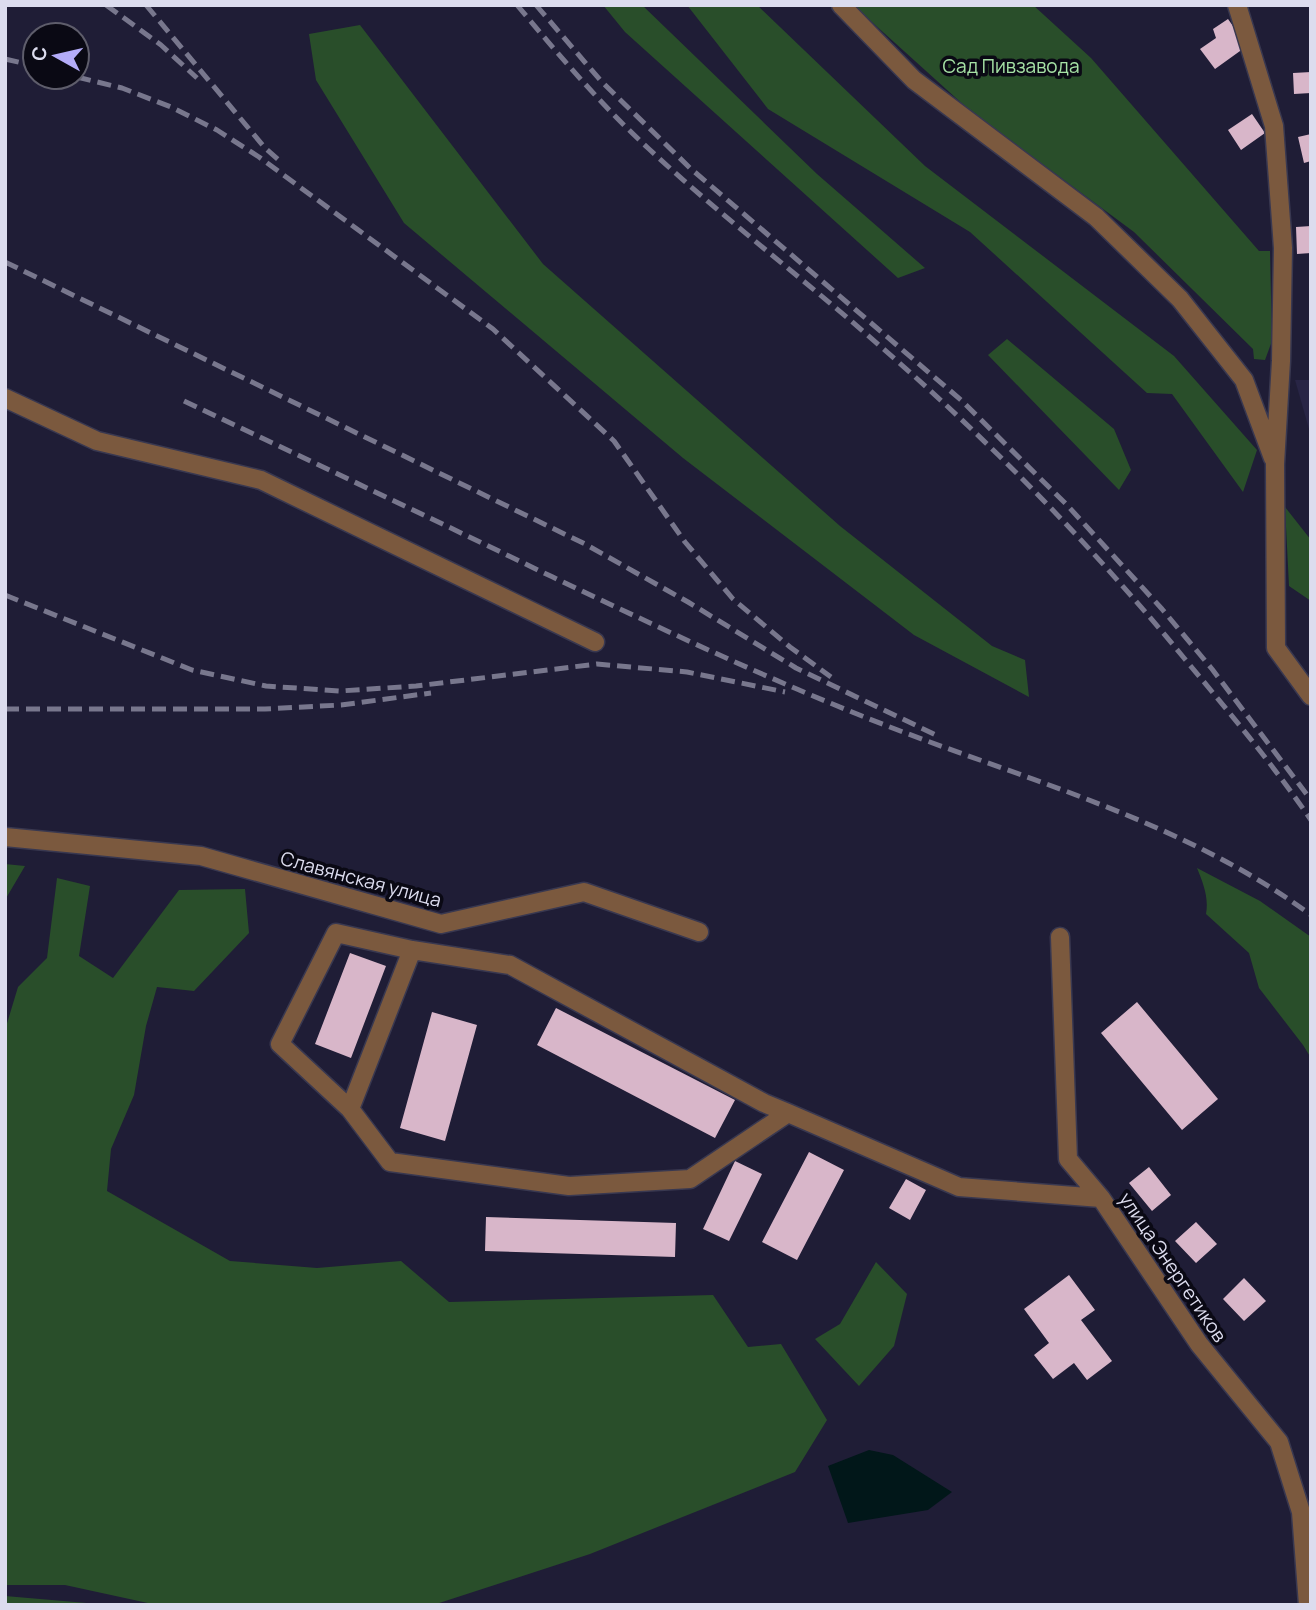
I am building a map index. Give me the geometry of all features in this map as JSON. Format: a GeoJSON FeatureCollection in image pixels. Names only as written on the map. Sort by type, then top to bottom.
{"type":"FeatureCollection","features":[{"type":"Feature","properties":{"kind":"street"},"geometry":{"type":"LineString","coordinates":[[841,5],[914,80],[1096,217],[1180,299],[1244,380],[1275,464]]}},
{"type":"Feature","properties":{"kind":"street"},"geometry":{"type":"LineString","coordinates":[[1237,5],[1274,126],[1283,248],[1281,361],[1275,464],[1276,648],[1311,696]]}},
{"type":"Feature","properties":{"kind":"street"},"geometry":{"type":"LineString","coordinates":[[5,398],[97,441],[261,480],[595,642]]}},
{"type":"Feature","properties":{"kind":"street","name":"Славянская улица"},"geometry":{"type":"LineString","coordinates":[[5,837],[201,856],[441,924],[584,892],[699,932]]}},
{"type":"Feature","properties":{"kind":"street"},"geometry":{"type":"LineString","coordinates":[[788,1113],[690,1179],[569,1186],[390,1162],[350,1109],[280,1044],[336,933],[412,950],[510,965],[764,1103],[788,1113],[959,1187],[1101,1198]]}},
{"type":"Feature","properties":{"kind":"street","name":"улица Энергетиков"},"geometry":{"type":"LineString","coordinates":[[1060,937],[1068,1159],[1101,1198],[1199,1344],[1279,1443],[1301,1512],[1308,1605]]}},
{"type":"Feature","properties":{"kind":"street"},"geometry":{"type":"LineString","coordinates":[[350,1109],[412,950]]}},
{"type":"Feature","properties":{"kind":"shaded area"},"geometry":{"type":"Polygon","coordinates":[[[1295,380],[1311,380],[1311,436],[1295,380]]]}},
{"type":"Feature","properties":{"kind":"shaded area"},"geometry":{"type":"Polygon","coordinates":[[[869,1450],[893,1455],[952,1492],[928,1510],[848,1523],[828,1466],[869,1450]]]}},
{"type":"Feature","properties":{"kind":"green space"},"geometry":{"type":"Polygon","coordinates":[[[603,5],[642,5],[817,174],[925,268],[898,278],[625,32],[603,5]]]}},
{"type":"Feature","properties":{"kind":"green space"},"geometry":{"type":"Polygon","coordinates":[[[687,5],[757,5],[925,166],[1174,356],[1257,450],[1243,492],[1172,394],[1147,393],[970,232],[768,109],[687,5]]]}},
{"type":"Feature","properties":{"kind":"green space","name":"Сад Пивзавода"},"geometry":{"type":"Polygon","coordinates":[[[853,5],[1033,5],[1091,58],[1259,251],[1270,251],[1272,341],[1265,360],[1254,359],[1253,349],[1134,232],[967,108],[853,5]]]}},
{"type":"Feature","properties":{"kind":"green space"},"geometry":{"type":"Polygon","coordinates":[[[360,25],[543,264],[840,526],[992,646],[1025,660],[1029,697],[914,635],[683,458],[404,223],[316,80],[309,34],[360,25]]]}},
{"type":"Feature","properties":{"kind":"green space"},"geometry":{"type":"Polygon","coordinates":[[[1007,339],[1114,429],[1131,470],[1119,490],[988,355],[1007,339]]]}},
{"type":"Feature","properties":{"kind":"green space"},"geometry":{"type":"Polygon","coordinates":[[[1285,507],[1311,540],[1311,601],[1289,586],[1285,507]]]}},
{"type":"Feature","properties":{"kind":"green space"},"geometry":{"type":"Polygon","coordinates":[[[5,864],[25,866],[5,900],[5,864]]]}},
{"type":"Feature","properties":{"kind":"green space"},"geometry":{"type":"Polygon","coordinates":[[[1197,868],[1260,901],[1311,937],[1311,1058],[1259,988],[1249,953],[1206,914],[1206,896],[1197,868]]]}},
{"type":"Feature","properties":{"kind":"green space"},"geometry":{"type":"Polygon","coordinates":[[[57,878],[90,886],[79,956],[113,978],[179,890],[245,889],[249,933],[194,991],[157,987],[146,1026],[134,1095],[111,1149],[107,1191],[230,1261],[317,1268],[401,1261],[449,1302],[713,1295],[748,1347],[781,1344],[827,1420],[795,1472],[590,1554],[433,1605],[157,1605],[65,1585],[5,1585],[5,1030],[18,987],[47,958],[57,878]]]}},
{"type":"Feature","properties":{"kind":"green space"},"geometry":{"type":"Polygon","coordinates":[[[876,1262],[907,1294],[894,1346],[859,1386],[815,1339],[840,1324],[876,1262]]]}},
{"type":"Feature","properties":{"kind":"green space"},"geometry":{"type":"Polygon","coordinates":[[[5,1596],[110,1605],[5,1605],[5,1596]]]}},
{"type":"Feature","properties":{"kind":"building"},"geometry":{"type":"Polygon","coordinates":[[[1228,19],[1247,46],[1215,69],[1200,49],[1216,38],[1213,29],[1228,19]]]}},
{"type":"Feature","properties":{"kind":"building"},"geometry":{"type":"Polygon","coordinates":[[[1311,72],[1311,93],[1294,94],[1293,73],[1311,72]]]}},
{"type":"Feature","properties":{"kind":"building"},"geometry":{"type":"Polygon","coordinates":[[[1252,114],[1265,133],[1241,150],[1228,130],[1252,114]]]}},
{"type":"Feature","properties":{"kind":"building"},"geometry":{"type":"Polygon","coordinates":[[[1311,134],[1311,161],[1304,163],[1298,137],[1311,134]]]}},
{"type":"Feature","properties":{"kind":"building"},"geometry":{"type":"Polygon","coordinates":[[[1311,226],[1311,253],[1297,254],[1296,227],[1311,226]]]}},
{"type":"Feature","properties":{"kind":"building"},"geometry":{"type":"Polygon","coordinates":[[[350,953],[386,966],[351,1058],[315,1044],[350,953]]]}},
{"type":"Feature","properties":{"kind":"building"},"geometry":{"type":"Polygon","coordinates":[[[1137,1002],[1218,1099],[1182,1130],[1101,1033],[1137,1002]]]}},
{"type":"Feature","properties":{"kind":"building"},"geometry":{"type":"Polygon","coordinates":[[[556,1008],[735,1100],[715,1138],[537,1045],[556,1008]]]}},
{"type":"Feature","properties":{"kind":"building"},"geometry":{"type":"Polygon","coordinates":[[[432,1012],[477,1025],[445,1141],[400,1128],[432,1012]]]}},
{"type":"Feature","properties":{"kind":"building"},"geometry":{"type":"Polygon","coordinates":[[[809,1152],[844,1170],[797,1260],[762,1242],[809,1152]]]}},
{"type":"Feature","properties":{"kind":"building"},"geometry":{"type":"Polygon","coordinates":[[[735,1161],[762,1174],[729,1241],[703,1229],[735,1161]]]}},
{"type":"Feature","properties":{"kind":"building"},"geometry":{"type":"Polygon","coordinates":[[[1149,1167],[1171,1195],[1152,1211],[1129,1183],[1149,1167]]]}},
{"type":"Feature","properties":{"kind":"building"},"geometry":{"type":"Polygon","coordinates":[[[906,1179],[926,1190],[910,1220],[889,1208],[906,1179]]]}},
{"type":"Feature","properties":{"kind":"building"},"geometry":{"type":"Polygon","coordinates":[[[486,1217],[676,1223],[675,1257],[485,1251],[486,1217]]]}},
{"type":"Feature","properties":{"kind":"building"},"geometry":{"type":"Polygon","coordinates":[[[1196,1222],[1217,1244],[1196,1263],[1175,1241],[1196,1222]]]}},
{"type":"Feature","properties":{"kind":"building"},"geometry":{"type":"Polygon","coordinates":[[[1069,1275],[1095,1310],[1081,1320],[1112,1361],[1087,1380],[1074,1363],[1053,1379],[1034,1355],[1049,1343],[1024,1309],[1069,1275]]]}},
{"type":"Feature","properties":{"kind":"building"},"geometry":{"type":"Polygon","coordinates":[[[1244,1278],[1266,1301],[1244,1321],[1223,1299],[1244,1278]]]}},
{"type":"Feature","properties":{"kind":"railway"},"geometry":{"type":"LineString","coordinates":[[106,5],[161,45],[197,78]]}},
{"type":"Feature","properties":{"kind":"railway"},"geometry":{"type":"LineString","coordinates":[[146,5],[265,148],[282,163]]}},
{"type":"Feature","properties":{"kind":"railway"},"geometry":{"type":"LineString","coordinates":[[517,5],[597,97],[649,149],[921,382],[1039,496],[1149,616],[1281,778],[1311,820]]}},
{"type":"Feature","properties":{"kind":"railway"},"geometry":{"type":"LineString","coordinates":[[536,5],[601,81],[690,168],[961,400],[1066,504],[1162,609],[1212,669],[1311,800]]}},
{"type":"Feature","properties":{"kind":"railway"},"geometry":{"type":"LineString","coordinates":[[5,59],[21,63]]}},
{"type":"Feature","properties":{"kind":"railway"},"geometry":{"type":"LineString","coordinates":[[91,80],[122,88],[171,107],[217,130],[259,157],[493,329],[614,441],[685,542],[733,599],[831,677]]}},
{"type":"Feature","properties":{"kind":"railway"},"geometry":{"type":"LineString","coordinates":[[5,262],[585,544],[688,602],[796,668],[936,735]]}},
{"type":"Feature","properties":{"kind":"railway"},"geometry":{"type":"LineString","coordinates":[[184,401],[618,608],[780,682],[862,716],[1150,825],[1206,851],[1260,881],[1311,915]]}},
{"type":"Feature","properties":{"kind":"railway"},"geometry":{"type":"LineString","coordinates":[[5,595],[192,670],[266,686],[340,691],[416,686],[597,664],[687,672],[785,692]]}},
{"type":"Feature","properties":{"kind":"railway"},"geometry":{"type":"LineString","coordinates":[[5,709],[265,709],[341,705],[431,693]]}}]}
